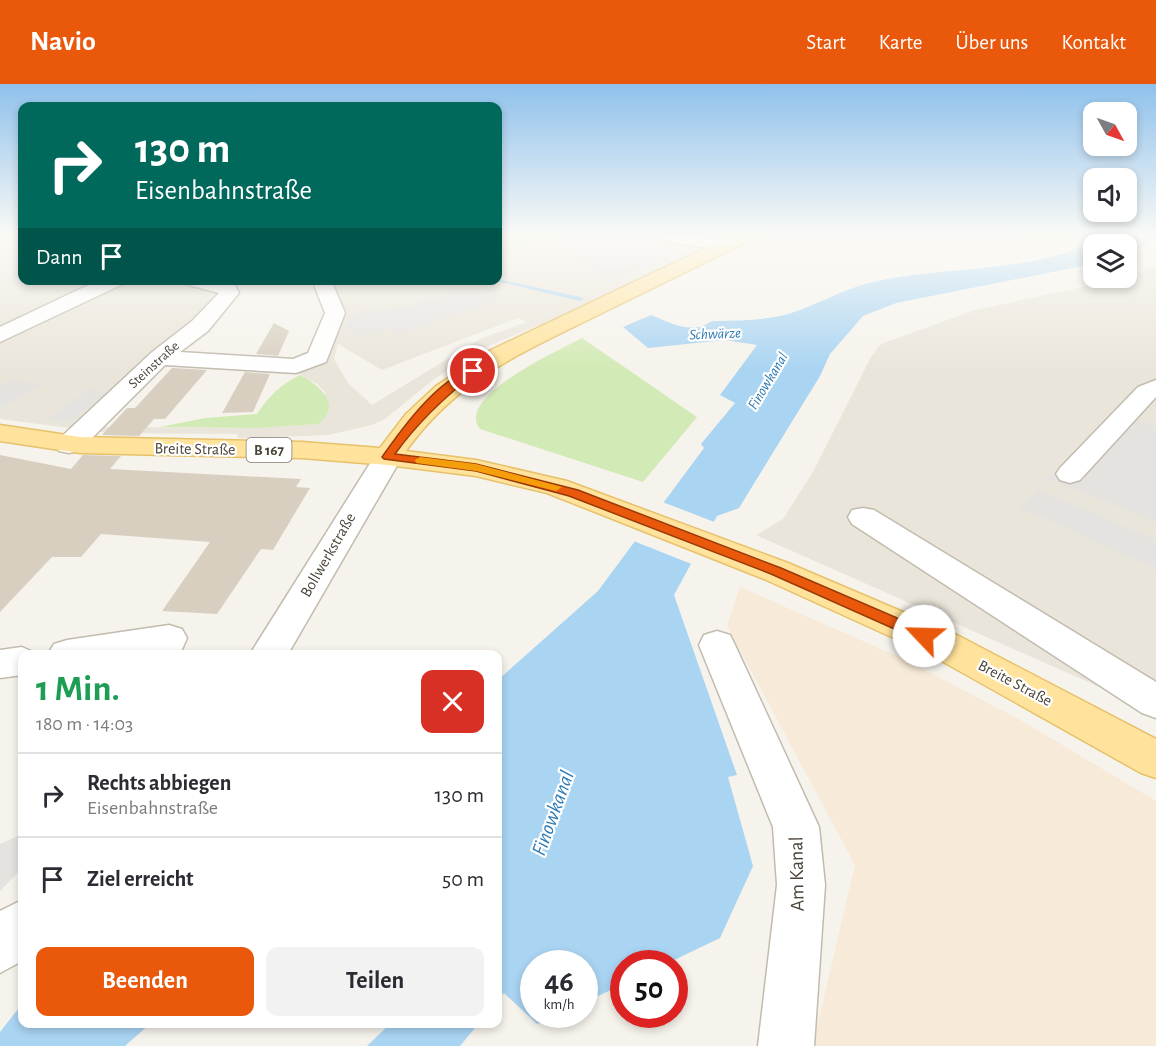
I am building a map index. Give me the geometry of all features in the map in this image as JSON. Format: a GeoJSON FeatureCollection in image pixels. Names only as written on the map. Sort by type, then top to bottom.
{"type":"FeatureCollection","features":[{"type":"Feature","properties":{"kind":"main road"},"geometry":{"type":"LineString","coordinates":[[388,457],[415,420],[445,391],[473,371],[499,355],[653,281]]}},
{"type":"Feature","properties":{"kind":"main road","name":"Breite Straße"},"geometry":{"type":"LineString","coordinates":[[0,433],[69,445],[151,449],[302,450],[388,457],[494,472],[557,487],[733,554],[944,645],[1156,760]]}},
{"type":"Feature","properties":{"kind":"street"},"geometry":{"type":"LineString","coordinates":[[0,335],[105,285]]}},
{"type":"Feature","properties":{"kind":"street","name":"Steinstraße"},"geometry":{"type":"LineString","coordinates":[[69,445],[159,358],[200,326],[229,293],[228,288],[214,285]]}},
{"type":"Feature","properties":{"kind":"street"},"geometry":{"type":"LineString","coordinates":[[159,358],[296,366],[318,357],[335,313],[323,285]]}},
{"type":"Feature","properties":{"kind":"street"},"geometry":{"type":"LineString","coordinates":[[1070,474],[1147,392],[1156,387]]}},
{"type":"Feature","properties":{"kind":"street","name":"Bollwerkstraße"},"geometry":{"type":"LineString","coordinates":[[271,650],[388,457]]}},
{"type":"Feature","properties":{"kind":"street"},"geometry":{"type":"LineString","coordinates":[[863,517],[1156,702]]}},
{"type":"Feature","properties":{"kind":"street"},"geometry":{"type":"LineString","coordinates":[[92,650],[169,638],[163,650]]}},
{"type":"Feature","properties":{"kind":"street","name":"Am Kanal"},"geometry":{"type":"LineString","coordinates":[[717,645],[796,826],[801,885],[786,1046]]}},
{"type":"Feature","properties":{"kind":"street"},"geometry":{"type":"LineString","coordinates":[[0,664],[18,662]]}},
{"type":"Feature","properties":{"kind":"street"},"geometry":{"type":"LineString","coordinates":[[0,947],[18,929]]}},
{"type":"Feature","properties":{"kind":"shaded area"},"geometry":{"type":"Polygon","coordinates":[[[0,281],[18,281],[18,285],[212,285],[228,289],[102,427],[259,428],[318,424],[325,392],[317,384],[283,365],[305,364],[333,321],[322,285],[502,285],[502,281],[636,281],[575,310],[486,347],[434,379],[385,419],[372,425],[328,435],[257,438],[237,438],[238,434],[109,433],[0,419],[0,281]],[[518,318],[382,370],[338,344],[334,359],[348,383],[372,405],[482,338],[527,322],[518,318]]]}},
{"type":"Feature","properties":{"kind":"shaded area"},"geometry":{"type":"Polygon","coordinates":[[[1137,281],[1156,281],[1156,712],[756,535],[783,519],[814,470],[871,357],[881,344],[975,310],[1083,287],[1137,288],[1137,281]]]}},
{"type":"Feature","properties":{"kind":"shaded area"},"geometry":{"type":"Polygon","coordinates":[[[461,289],[504,297],[399,334],[388,327],[361,337],[345,328],[351,313],[400,309],[461,289]]]}},
{"type":"Feature","properties":{"kind":"shaded area"},"geometry":{"type":"Polygon","coordinates":[[[12,380],[41,384],[0,409],[0,387],[12,380]]]}},
{"type":"Feature","properties":{"kind":"shaded area"},"geometry":{"type":"Polygon","coordinates":[[[90,389],[107,392],[70,423],[48,419],[90,389]]]}},
{"type":"Feature","properties":{"kind":"shaded area"},"geometry":{"type":"Polygon","coordinates":[[[1124,416],[1156,427],[1156,522],[1042,476],[1070,474],[1124,416]]]}},
{"type":"Feature","properties":{"kind":"shaded area"},"geometry":{"type":"Polygon","coordinates":[[[1039,490],[1156,540],[1156,569],[1019,507],[1039,490]]]}},
{"type":"Feature","properties":{"kind":"shaded area"},"geometry":{"type":"Polygon","coordinates":[[[740,587],[906,660],[1024,722],[1156,801],[1156,1046],[815,1046],[816,1031],[855,865],[727,626],[740,587]]]}},
{"type":"Feature","properties":{"kind":"shaded area"},"geometry":{"type":"Polygon","coordinates":[[[18,836],[18,872],[0,891],[0,844],[18,836]]]}},
{"type":"Feature","properties":{"kind":"green space"},"geometry":{"type":"Polygon","coordinates":[[[582,338],[697,417],[643,482],[480,429],[476,416],[482,403],[495,389],[533,364],[582,338]]]}},
{"type":"Feature","properties":{"kind":"green space"},"geometry":{"type":"Polygon","coordinates":[[[300,375],[326,396],[329,410],[318,424],[259,428],[160,427],[205,418],[257,414],[276,392],[300,375]]]}},
{"type":"Feature","properties":{"kind":"water","name":"Finowkanal"},"geometry":{"type":"Polygon","coordinates":[[[880,281],[1008,281],[896,303],[863,316],[830,354],[820,376],[739,508],[717,516],[674,595],[737,775],[728,777],[753,866],[720,938],[688,953],[688,950],[610,950],[610,990],[598,996],[598,950],[520,950],[520,1008],[504,993],[502,995],[502,676],[598,591],[704,448],[701,444],[735,403],[720,395],[757,345],[725,340],[648,348],[623,327],[651,315],[692,328],[713,321],[770,318],[798,311],[848,290],[880,281]]]}},
{"type":"Feature","properties":{"kind":"water"},"geometry":{"type":"Polygon","coordinates":[[[18,1009],[18,1028],[145,1028],[125,1046],[0,1046],[0,1032],[18,1009]]]}},
{"type":"Feature","properties":{"kind":"water"},"geometry":{"type":"Polygon","coordinates":[[[386,1028],[475,1028],[460,1046],[367,1046],[386,1028]]]}},
{"type":"Feature","properties":{"kind":"pier"},"geometry":{"type":"Polygon","coordinates":[[[660,501],[717,523],[694,565],[631,540],[660,501]]]}},
{"type":"Feature","properties":{"kind":"building"},"geometry":{"type":"Polygon","coordinates":[[[274,323],[289,331],[278,356],[256,354],[274,323]]]}},
{"type":"Feature","properties":{"kind":"building"},"geometry":{"type":"Polygon","coordinates":[[[172,368],[207,370],[165,419],[154,419],[139,436],[102,435],[127,408],[135,408],[172,368]]]}},
{"type":"Feature","properties":{"kind":"building"},"geometry":{"type":"Polygon","coordinates":[[[245,372],[270,374],[253,412],[222,413],[245,372]]]}},
{"type":"Feature","properties":{"kind":"building"},"geometry":{"type":"Polygon","coordinates":[[[0,455],[71,469],[83,455],[121,456],[110,469],[301,479],[296,487],[310,488],[273,550],[261,549],[217,614],[162,611],[210,542],[101,534],[81,557],[52,557],[0,612],[0,455]]]}},
{"type":"Feature","properties":{"kind":"waterway","name":"Schwärze"},"geometry":{"type":"LineString","coordinates":[[502,282],[580,299]]}},
{"type":"Feature","properties":{"kind":"slow traffic"},"geometry":{"type":"LineString","coordinates":[[420,460],[456,464],[556,487]]}},
{"type":"Feature","properties":{"kind":"route"},"geometry":{"type":"LineString","coordinates":[[473,371],[445,391],[415,420],[388,457],[456,464],[557,487],[776,571],[924,636]]}}]}
